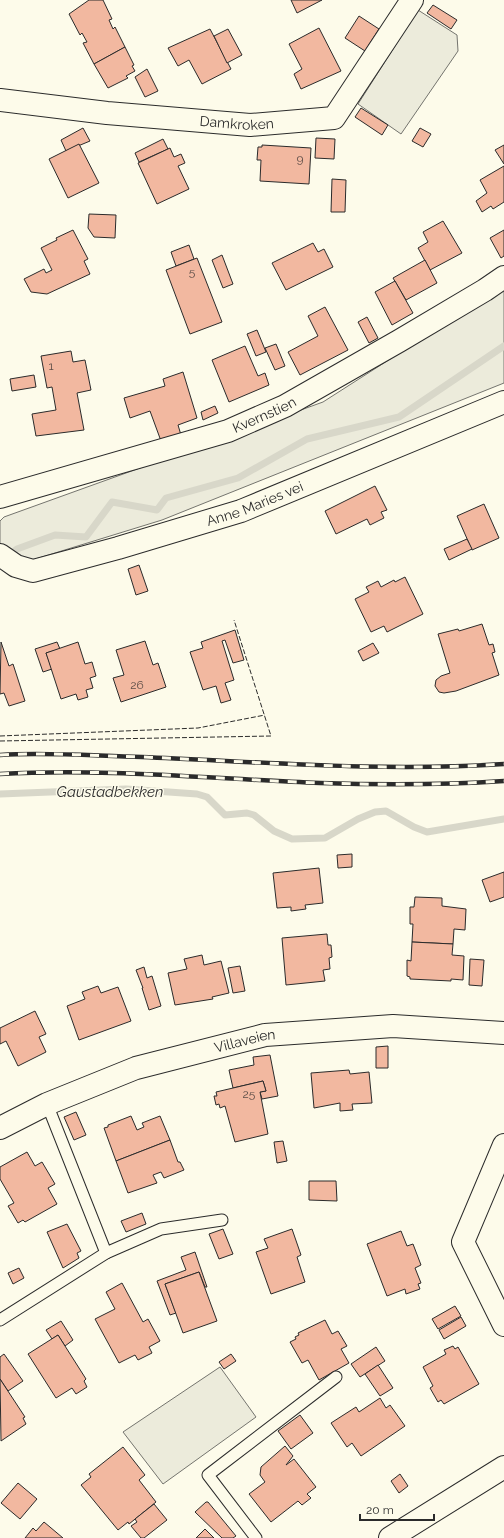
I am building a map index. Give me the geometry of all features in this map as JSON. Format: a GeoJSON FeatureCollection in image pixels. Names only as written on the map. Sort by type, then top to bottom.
{"type":"FeatureCollection","features":[{"type":"Feature","properties":{"kind":"street","name":"Damkroken"},"geometry":{"type":"LineString","coordinates":[[0,100],[107,113],[250,124],[334,118],[412,0]]}},
{"type":"Feature","properties":{"kind":"street","name":"Kvernstien"},"geometry":{"type":"LineString","coordinates":[[0,497],[228,431],[285,406],[399,341],[485,290],[504,277]]}},
{"type":"Feature","properties":{"kind":"street","name":"Anne Maries vei"},"geometry":{"type":"LineString","coordinates":[[8,560],[33,571],[118,548],[241,511],[504,402]]}},
{"type":"Feature","properties":{"kind":"street","name":"Villaveien"},"geometry":{"type":"LineString","coordinates":[[0,1128],[47,1104],[136,1068],[265,1035],[393,1026],[504,1033]]}},
{"type":"Feature","properties":{"kind":"street"},"geometry":{"type":"LineString","coordinates":[[504,1145],[463,1242],[504,1325]]}},
{"type":"Feature","properties":{"kind":"street"},"geometry":{"type":"LineString","coordinates":[[390,1538],[504,1467]]}},
{"type":"Feature","properties":{"kind":"lane"},"geometry":{"type":"LineString","coordinates":[[47,1104],[106,1253]]}},
{"type":"Feature","properties":{"kind":"lane"},"geometry":{"type":"LineString","coordinates":[[0,1320],[106,1253],[161,1229],[222,1220]]}},
{"type":"Feature","properties":{"kind":"lane"},"geometry":{"type":"LineString","coordinates":[[256,1538],[208,1475],[336,1376]]}},
{"type":"Feature","properties":{"kind":"shaded area"},"geometry":{"type":"Polygon","coordinates":[[[418,10],[457,35],[458,51],[401,134],[358,104],[418,10]]]}},
{"type":"Feature","properties":{"kind":"shaded area"},"geometry":{"type":"Polygon","coordinates":[[[504,286],[504,383],[162,520],[29,561],[0,546],[0,521],[4,517],[323,402],[504,286]]]}},
{"type":"Feature","properties":{"kind":"shaded area"},"geometry":{"type":"Polygon","coordinates":[[[220,1367],[256,1417],[163,1484],[123,1432],[220,1367]]]}},
{"type":"Feature","properties":{"kind":"building"},"geometry":{"type":"Polygon","coordinates":[[[89,0],[103,0],[112,19],[109,20],[113,29],[115,27],[125,47],[94,64],[83,43],[87,42],[82,33],[80,35],[69,14],[89,0]]]}},
{"type":"Feature","properties":{"kind":"building"},"geometry":{"type":"Polygon","coordinates":[[[291,0],[322,0],[297,13],[291,0]]]}},
{"type":"Feature","properties":{"kind":"building"},"geometry":{"type":"Polygon","coordinates":[[[433,5],[457,20],[451,29],[427,13],[433,5]]]}},
{"type":"Feature","properties":{"kind":"building"},"geometry":{"type":"Polygon","coordinates":[[[359,16],[379,29],[365,51],[345,38],[359,16]]]}},
{"type":"Feature","properties":{"kind":"building"},"geometry":{"type":"Polygon","coordinates":[[[319,28],[341,71],[301,89],[294,74],[302,69],[289,44],[319,28]]]}},
{"type":"Feature","properties":{"kind":"building"},"geometry":{"type":"Polygon","coordinates":[[[210,29],[231,69],[202,84],[189,60],[178,66],[168,48],[210,29]]]}},
{"type":"Feature","properties":{"kind":"building"},"geometry":{"type":"Polygon","coordinates":[[[228,29],[242,55],[227,63],[214,36],[228,29]]]}},
{"type":"Feature","properties":{"kind":"building"},"geometry":{"type":"Polygon","coordinates":[[[125,47],[134,65],[132,66],[135,71],[126,76],[128,78],[108,88],[94,64],[125,47]]]}},
{"type":"Feature","properties":{"kind":"building"},"geometry":{"type":"Polygon","coordinates":[[[147,69],[158,91],[145,97],[135,77],[147,69]]]}},
{"type":"Feature","properties":{"kind":"building"},"geometry":{"type":"Polygon","coordinates":[[[361,108],[388,125],[382,135],[355,117],[361,108]]]}},
{"type":"Feature","properties":{"kind":"building"},"geometry":{"type":"Polygon","coordinates":[[[83,128],[90,141],[66,151],[61,140],[83,128]]]}},
{"type":"Feature","properties":{"kind":"building"},"geometry":{"type":"Polygon","coordinates":[[[420,128],[431,134],[423,147],[412,141],[420,128]]]}},
{"type":"Feature","properties":{"kind":"building"},"geometry":{"type":"Polygon","coordinates":[[[316,138],[335,139],[334,159],[315,158],[316,138]]]}},
{"type":"Feature","properties":{"kind":"building"},"geometry":{"type":"Polygon","coordinates":[[[163,139],[168,149],[139,162],[135,153],[163,139]]]}},
{"type":"Feature","properties":{"kind":"building"},"geometry":{"type":"Polygon","coordinates":[[[79,144],[99,183],[68,198],[49,159],[79,144]]]}},
{"type":"Feature","properties":{"kind":"building"},"geometry":{"type":"Polygon","coordinates":[[[262,145],[311,148],[309,184],[260,181],[261,160],[257,160],[258,147],[262,147],[262,145]]]}},
{"type":"Feature","properties":{"kind":"building"},"geometry":{"type":"Polygon","coordinates":[[[504,145],[504,164],[495,150],[504,145]]]}},
{"type":"Feature","properties":{"kind":"building"},"geometry":{"type":"Polygon","coordinates":[[[170,148],[174,157],[181,154],[185,163],[178,166],[189,189],[157,204],[138,163],[170,148]]]}},
{"type":"Feature","properties":{"kind":"building"},"geometry":{"type":"Polygon","coordinates":[[[504,166],[504,202],[493,209],[491,206],[482,212],[476,201],[487,193],[480,180],[504,166]]]}},
{"type":"Feature","properties":{"kind":"building"},"geometry":{"type":"Polygon","coordinates":[[[332,179],[346,180],[345,212],[331,212],[332,179]]]}},
{"type":"Feature","properties":{"kind":"building"},"geometry":{"type":"Polygon","coordinates":[[[89,214],[116,215],[115,238],[94,237],[88,228],[89,214]]]}},
{"type":"Feature","properties":{"kind":"building"},"geometry":{"type":"Polygon","coordinates":[[[443,221],[462,253],[430,270],[418,248],[428,242],[423,232],[443,221]]]}},
{"type":"Feature","properties":{"kind":"building"},"geometry":{"type":"Polygon","coordinates":[[[73,230],[88,259],[84,261],[90,274],[47,294],[31,292],[24,279],[44,269],[46,273],[52,270],[41,248],[57,240],[56,238],[73,230]]]}},
{"type":"Feature","properties":{"kind":"building"},"geometry":{"type":"Polygon","coordinates":[[[504,230],[504,256],[501,258],[490,238],[504,230]]]}},
{"type":"Feature","properties":{"kind":"building"},"geometry":{"type":"Polygon","coordinates":[[[313,243],[318,252],[324,249],[333,267],[286,290],[272,263],[313,243]]]}},
{"type":"Feature","properties":{"kind":"building"},"geometry":{"type":"Polygon","coordinates":[[[189,245],[194,259],[176,266],[171,252],[189,245]]]}},
{"type":"Feature","properties":{"kind":"building"},"geometry":{"type":"Polygon","coordinates":[[[222,255],[233,284],[223,288],[212,260],[222,255]]]}},
{"type":"Feature","properties":{"kind":"building"},"geometry":{"type":"Polygon","coordinates":[[[197,258],[222,322],[190,334],[166,270],[197,258]]]}},
{"type":"Feature","properties":{"kind":"building"},"geometry":{"type":"Polygon","coordinates":[[[425,260],[437,283],[406,300],[393,278],[425,260]]]}},
{"type":"Feature","properties":{"kind":"building"},"geometry":{"type":"Polygon","coordinates":[[[395,281],[413,313],[392,325],[375,292],[395,281]]]}},
{"type":"Feature","properties":{"kind":"building"},"geometry":{"type":"Polygon","coordinates":[[[325,307],[348,350],[300,375],[288,352],[318,336],[308,316],[325,307]]]}},
{"type":"Feature","properties":{"kind":"building"},"geometry":{"type":"Polygon","coordinates":[[[367,317],[378,338],[369,343],[358,322],[367,317]]]}},
{"type":"Feature","properties":{"kind":"building"},"geometry":{"type":"Polygon","coordinates":[[[257,330],[266,352],[256,356],[247,334],[257,330]]]}},
{"type":"Feature","properties":{"kind":"building"},"geometry":{"type":"Polygon","coordinates":[[[276,344],[285,366],[275,370],[265,348],[276,344]]]}},
{"type":"Feature","properties":{"kind":"building"},"geometry":{"type":"Polygon","coordinates":[[[245,346],[258,376],[265,373],[269,385],[229,402],[212,360],[245,346]]]}},
{"type":"Feature","properties":{"kind":"building"},"geometry":{"type":"Polygon","coordinates":[[[71,351],[73,362],[85,360],[91,390],[77,393],[84,430],[36,436],[32,414],[56,410],[52,387],[47,388],[41,356],[71,351]]]}},
{"type":"Feature","properties":{"kind":"building"},"geometry":{"type":"Polygon","coordinates":[[[183,372],[197,418],[178,425],[181,435],[161,441],[150,411],[130,418],[124,398],[165,386],[163,379],[183,372]]]}},
{"type":"Feature","properties":{"kind":"building"},"geometry":{"type":"Polygon","coordinates":[[[34,375],[36,387],[12,391],[10,379],[34,375]]]}},
{"type":"Feature","properties":{"kind":"building"},"geometry":{"type":"Polygon","coordinates":[[[215,406],[218,413],[203,420],[201,412],[215,406]]]}},
{"type":"Feature","properties":{"kind":"building"},"geometry":{"type":"Polygon","coordinates":[[[375,486],[387,510],[381,512],[384,518],[370,525],[367,519],[336,534],[325,511],[375,486]]]}},
{"type":"Feature","properties":{"kind":"building"},"geometry":{"type":"Polygon","coordinates":[[[484,504],[499,538],[472,550],[457,516],[484,504]]]}},
{"type":"Feature","properties":{"kind":"building"},"geometry":{"type":"Polygon","coordinates":[[[467,539],[472,549],[449,560],[444,549],[467,539]]]}},
{"type":"Feature","properties":{"kind":"building"},"geometry":{"type":"Polygon","coordinates":[[[139,565],[148,591],[136,595],[128,569],[139,565]]]}},
{"type":"Feature","properties":{"kind":"building"},"geometry":{"type":"Polygon","coordinates":[[[405,577],[423,614],[387,632],[384,626],[371,632],[355,599],[369,592],[366,587],[378,581],[381,587],[394,580],[395,582],[405,577]]]}},
{"type":"Feature","properties":{"kind":"building"},"geometry":{"type":"Polygon","coordinates":[[[482,624],[489,645],[493,644],[495,652],[492,653],[499,675],[456,691],[444,693],[439,692],[435,686],[436,680],[441,676],[450,673],[438,634],[458,629],[459,631],[482,624]]]}},
{"type":"Feature","properties":{"kind":"building"},"geometry":{"type":"Polygon","coordinates":[[[235,630],[244,660],[233,663],[225,640],[222,641],[234,680],[225,683],[231,700],[221,703],[216,686],[203,690],[190,652],[203,648],[201,642],[235,630]]]}},
{"type":"Feature","properties":{"kind":"building"},"geometry":{"type":"Polygon","coordinates":[[[145,641],[153,665],[158,663],[166,687],[121,702],[113,678],[124,675],[116,650],[145,641]]]}},
{"type":"Feature","properties":{"kind":"building"},"geometry":{"type":"Polygon","coordinates":[[[1,642],[9,666],[13,664],[25,701],[9,706],[4,693],[0,694],[1,642]]]}},
{"type":"Feature","properties":{"kind":"building"},"geometry":{"type":"Polygon","coordinates":[[[57,642],[60,649],[46,653],[52,669],[43,672],[35,649],[57,642]]]}},
{"type":"Feature","properties":{"kind":"building"},"geometry":{"type":"Polygon","coordinates":[[[78,642],[85,664],[92,662],[96,676],[90,678],[93,688],[86,690],[88,697],[78,700],[76,694],[61,699],[46,653],[78,642]]]}},
{"type":"Feature","properties":{"kind":"building"},"geometry":{"type":"Polygon","coordinates":[[[373,643],[379,653],[363,661],[358,651],[373,643]]]}},
{"type":"Feature","properties":{"kind":"building"},"geometry":{"type":"Polygon","coordinates":[[[352,854],[352,867],[338,868],[337,855],[352,854]]]}},
{"type":"Feature","properties":{"kind":"building"},"geometry":{"type":"Polygon","coordinates":[[[319,868],[323,903],[305,905],[306,909],[291,911],[291,907],[277,908],[273,873],[319,868]]]}},
{"type":"Feature","properties":{"kind":"building"},"geometry":{"type":"Polygon","coordinates":[[[504,872],[504,897],[490,902],[482,880],[504,872]]]}},
{"type":"Feature","properties":{"kind":"building"},"geometry":{"type":"Polygon","coordinates":[[[415,897],[442,898],[442,906],[466,909],[465,930],[454,929],[453,944],[412,942],[413,924],[410,924],[410,907],[414,907],[415,897]]]}},
{"type":"Feature","properties":{"kind":"building"},"geometry":{"type":"Polygon","coordinates":[[[327,934],[328,945],[331,945],[332,957],[329,958],[330,969],[323,970],[325,981],[286,985],[282,938],[327,934]]]}},
{"type":"Feature","properties":{"kind":"building"},"geometry":{"type":"Polygon","coordinates":[[[412,942],[453,944],[452,955],[464,956],[463,980],[451,979],[451,981],[410,979],[410,977],[407,976],[407,960],[411,961],[412,942]]]}},
{"type":"Feature","properties":{"kind":"building"},"geometry":{"type":"Polygon","coordinates":[[[202,955],[204,965],[221,961],[229,993],[212,997],[213,999],[175,1005],[168,973],[187,969],[184,959],[202,955]]]}},
{"type":"Feature","properties":{"kind":"building"},"geometry":{"type":"Polygon","coordinates":[[[470,959],[484,960],[482,986],[469,985],[470,959]]]}},
{"type":"Feature","properties":{"kind":"building"},"geometry":{"type":"Polygon","coordinates":[[[240,966],[245,991],[233,993],[228,968],[240,966]]]}},
{"type":"Feature","properties":{"kind":"building"},"geometry":{"type":"Polygon","coordinates":[[[144,967],[147,978],[152,976],[161,1006],[149,1010],[136,970],[144,967]]]}},
{"type":"Feature","properties":{"kind":"building"},"geometry":{"type":"Polygon","coordinates":[[[98,986],[101,993],[118,987],[131,1021],[79,1040],[67,1006],[85,999],[82,992],[98,986]]]}},
{"type":"Feature","properties":{"kind":"building"},"geometry":{"type":"Polygon","coordinates":[[[35,1011],[46,1034],[39,1037],[46,1052],[18,1066],[6,1041],[0,1044],[0,1028],[35,1011]]]}},
{"type":"Feature","properties":{"kind":"building"},"geometry":{"type":"Polygon","coordinates":[[[388,1046],[388,1068],[376,1068],[376,1047],[388,1046]]]}},
{"type":"Feature","properties":{"kind":"building"},"geometry":{"type":"Polygon","coordinates":[[[270,1055],[278,1096],[262,1099],[260,1092],[266,1091],[263,1081],[233,1088],[229,1070],[254,1065],[253,1057],[270,1055]]]}},
{"type":"Feature","properties":{"kind":"building"},"geometry":{"type":"Polygon","coordinates":[[[349,1070],[350,1074],[369,1072],[372,1103],[352,1104],[353,1110],[340,1111],[340,1103],[314,1108],[311,1073],[349,1070]]]}},
{"type":"Feature","properties":{"kind":"building"},"geometry":{"type":"Polygon","coordinates":[[[263,1081],[266,1091],[260,1092],[268,1134],[235,1142],[225,1106],[220,1108],[219,1104],[216,1105],[214,1096],[217,1096],[216,1092],[263,1081]]]}},
{"type":"Feature","properties":{"kind":"building"},"geometry":{"type":"Polygon","coordinates":[[[76,1112],[86,1135],[74,1140],[64,1117],[76,1112]]]}},
{"type":"Feature","properties":{"kind":"building"},"geometry":{"type":"Polygon","coordinates":[[[131,1116],[137,1130],[144,1127],[142,1123],[160,1116],[170,1140],[116,1161],[104,1128],[131,1116]]]}},
{"type":"Feature","properties":{"kind":"building"},"geometry":{"type":"Polygon","coordinates":[[[170,1140],[178,1162],[180,1162],[184,1170],[164,1178],[161,1172],[153,1175],[157,1183],[128,1193],[116,1161],[170,1140]]]}},
{"type":"Feature","properties":{"kind":"building"},"geometry":{"type":"Polygon","coordinates":[[[283,1141],[287,1161],[277,1163],[274,1142],[283,1141]]]}},
{"type":"Feature","properties":{"kind":"building"},"geometry":{"type":"Polygon","coordinates":[[[27,1152],[35,1166],[42,1162],[55,1184],[48,1188],[57,1204],[25,1222],[23,1220],[18,1223],[8,1206],[14,1203],[0,1179],[0,1167],[27,1152]]]}},
{"type":"Feature","properties":{"kind":"building"},"geometry":{"type":"Polygon","coordinates":[[[309,1181],[336,1181],[337,1201],[309,1200],[309,1181]]]}},
{"type":"Feature","properties":{"kind":"building"},"geometry":{"type":"Polygon","coordinates":[[[142,1213],[146,1224],[126,1232],[121,1221],[142,1213]]]}},
{"type":"Feature","properties":{"kind":"building"},"geometry":{"type":"Polygon","coordinates":[[[67,1224],[81,1251],[77,1253],[79,1258],[63,1268],[47,1232],[67,1224]]]}},
{"type":"Feature","properties":{"kind":"building"},"geometry":{"type":"Polygon","coordinates":[[[223,1229],[233,1254],[219,1259],[209,1234],[223,1229]]]}},
{"type":"Feature","properties":{"kind":"building"},"geometry":{"type":"Polygon","coordinates":[[[292,1229],[301,1255],[297,1257],[305,1282],[271,1294],[256,1252],[268,1248],[264,1239],[292,1229]]]}},
{"type":"Feature","properties":{"kind":"building"},"geometry":{"type":"Polygon","coordinates":[[[401,1231],[407,1246],[413,1244],[421,1265],[415,1268],[421,1283],[418,1284],[420,1289],[406,1294],[405,1289],[387,1296],[367,1244],[401,1231]]]}},
{"type":"Feature","properties":{"kind":"building"},"geometry":{"type":"Polygon","coordinates":[[[195,1252],[207,1287],[205,1287],[199,1272],[165,1284],[176,1313],[170,1315],[157,1281],[186,1270],[181,1257],[195,1252]]]}},
{"type":"Feature","properties":{"kind":"building"},"geometry":{"type":"Polygon","coordinates":[[[19,1268],[24,1278],[13,1284],[8,1273],[19,1268]]]}},
{"type":"Feature","properties":{"kind":"building"},"geometry":{"type":"Polygon","coordinates":[[[199,1272],[217,1321],[183,1333],[165,1284],[199,1272]]]}},
{"type":"Feature","properties":{"kind":"building"},"geometry":{"type":"Polygon","coordinates":[[[122,1283],[143,1322],[148,1319],[160,1341],[149,1347],[152,1353],[138,1360],[135,1355],[119,1363],[95,1319],[115,1309],[106,1292],[122,1283]]]}},
{"type":"Feature","properties":{"kind":"building"},"geometry":{"type":"Polygon","coordinates":[[[455,1306],[461,1316],[438,1329],[432,1319],[455,1306]]]}},
{"type":"Feature","properties":{"kind":"building"},"geometry":{"type":"Polygon","coordinates":[[[461,1317],[466,1326],[444,1339],[439,1330],[461,1317]]]}},
{"type":"Feature","properties":{"kind":"building"},"geometry":{"type":"Polygon","coordinates":[[[325,1320],[332,1334],[338,1331],[347,1346],[341,1349],[349,1363],[319,1380],[308,1360],[302,1363],[290,1342],[296,1339],[295,1337],[299,1335],[298,1333],[325,1320]]]}},
{"type":"Feature","properties":{"kind":"building"},"geometry":{"type":"Polygon","coordinates":[[[61,1321],[73,1340],[65,1346],[58,1335],[52,1339],[46,1330],[61,1321]]]}},
{"type":"Feature","properties":{"kind":"building"},"geometry":{"type":"Polygon","coordinates":[[[58,1335],[86,1379],[84,1381],[87,1387],[76,1394],[72,1388],[56,1398],[28,1354],[58,1335]]]}},
{"type":"Feature","properties":{"kind":"building"},"geometry":{"type":"Polygon","coordinates":[[[453,1346],[455,1349],[458,1347],[479,1384],[444,1404],[441,1400],[438,1402],[430,1388],[433,1386],[423,1367],[446,1354],[444,1350],[453,1346]]]}},
{"type":"Feature","properties":{"kind":"building"},"geometry":{"type":"Polygon","coordinates":[[[376,1347],[385,1361],[360,1377],[351,1364],[376,1347]]]}},
{"type":"Feature","properties":{"kind":"building"},"geometry":{"type":"Polygon","coordinates":[[[4,1354],[23,1381],[8,1391],[0,1379],[0,1357],[4,1354]]]}},
{"type":"Feature","properties":{"kind":"building"},"geometry":{"type":"Polygon","coordinates":[[[231,1354],[236,1361],[224,1369],[219,1362],[231,1354]]]}},
{"type":"Feature","properties":{"kind":"building"},"geometry":{"type":"Polygon","coordinates":[[[378,1365],[393,1388],[380,1396],[365,1374],[378,1365]]]}},
{"type":"Feature","properties":{"kind":"building"},"geometry":{"type":"Polygon","coordinates":[[[0,1379],[25,1417],[23,1418],[26,1424],[1,1441],[0,1379]]]}},
{"type":"Feature","properties":{"kind":"building"},"geometry":{"type":"Polygon","coordinates":[[[380,1398],[386,1408],[390,1405],[405,1426],[361,1456],[352,1443],[347,1447],[331,1423],[356,1407],[359,1412],[380,1398]]]}},
{"type":"Feature","properties":{"kind":"building"},"geometry":{"type":"Polygon","coordinates":[[[300,1415],[313,1433],[291,1449],[278,1431],[300,1415]]]}},
{"type":"Feature","properties":{"kind":"building"},"geometry":{"type":"Polygon","coordinates":[[[285,1446],[293,1456],[286,1465],[294,1459],[316,1487],[307,1494],[311,1498],[302,1505],[298,1501],[271,1522],[249,1494],[265,1482],[260,1475],[261,1467],[285,1446]]]}},
{"type":"Feature","properties":{"kind":"building"},"geometry":{"type":"Polygon","coordinates":[[[123,1447],[145,1475],[139,1480],[156,1502],[129,1524],[128,1522],[118,1530],[81,1485],[91,1477],[89,1474],[123,1447]]]}},
{"type":"Feature","properties":{"kind":"building"},"geometry":{"type":"Polygon","coordinates":[[[400,1474],[408,1486],[399,1493],[391,1481],[400,1474]]]}},
{"type":"Feature","properties":{"kind":"building"},"geometry":{"type":"Polygon","coordinates":[[[18,1483],[37,1499],[20,1519],[1,1503],[18,1483]]]}},
{"type":"Feature","properties":{"kind":"building"},"geometry":{"type":"Polygon","coordinates":[[[206,1502],[208,1502],[236,1536],[233,1538],[222,1538],[195,1512],[206,1502]]]}},
{"type":"Feature","properties":{"kind":"building"},"geometry":{"type":"Polygon","coordinates":[[[154,1504],[167,1520],[144,1538],[141,1538],[131,1526],[137,1522],[135,1519],[154,1504]]]}},
{"type":"Feature","properties":{"kind":"building"},"geometry":{"type":"Polygon","coordinates":[[[44,1522],[63,1538],[25,1538],[33,1528],[36,1531],[44,1522]]]}},
{"type":"Feature","properties":{"kind":"building"},"geometry":{"type":"Polygon","coordinates":[[[205,1529],[214,1538],[196,1538],[205,1529]]]}},
{"type":"Feature","properties":{"kind":"waterway"},"geometry":{"type":"LineString","coordinates":[[7,557],[17,549],[55,535],[86,537],[112,502],[157,510],[166,498],[238,478],[307,439],[399,417],[504,346]]}},
{"type":"Feature","properties":{"kind":"waterway","name":"Gaustadbekken"},"geometry":{"type":"LineString","coordinates":[[0,794],[126,789],[197,794],[207,797],[225,815],[247,813],[254,815],[274,831],[292,839],[325,838],[358,819],[375,812],[386,811],[414,827],[427,832],[504,819]]}},
{"type":"Feature","properties":{"kind":"railway"},"geometry":{"type":"LineString","coordinates":[[0,755],[71,754],[368,767],[504,764]]}},
{"type":"Feature","properties":{"kind":"railway"},"geometry":{"type":"LineString","coordinates":[[0,774],[40,772],[120,773],[366,784],[435,784],[504,781]]}},
{"type":"Feature","properties":{"kind":"fence"},"geometry":{"type":"LineString","coordinates":[[0,741],[271,736],[234,620]]}},
{"type":"Feature","properties":{"kind":"fence"},"geometry":{"type":"LineString","coordinates":[[0,736],[198,728],[265,715]]}}]}
